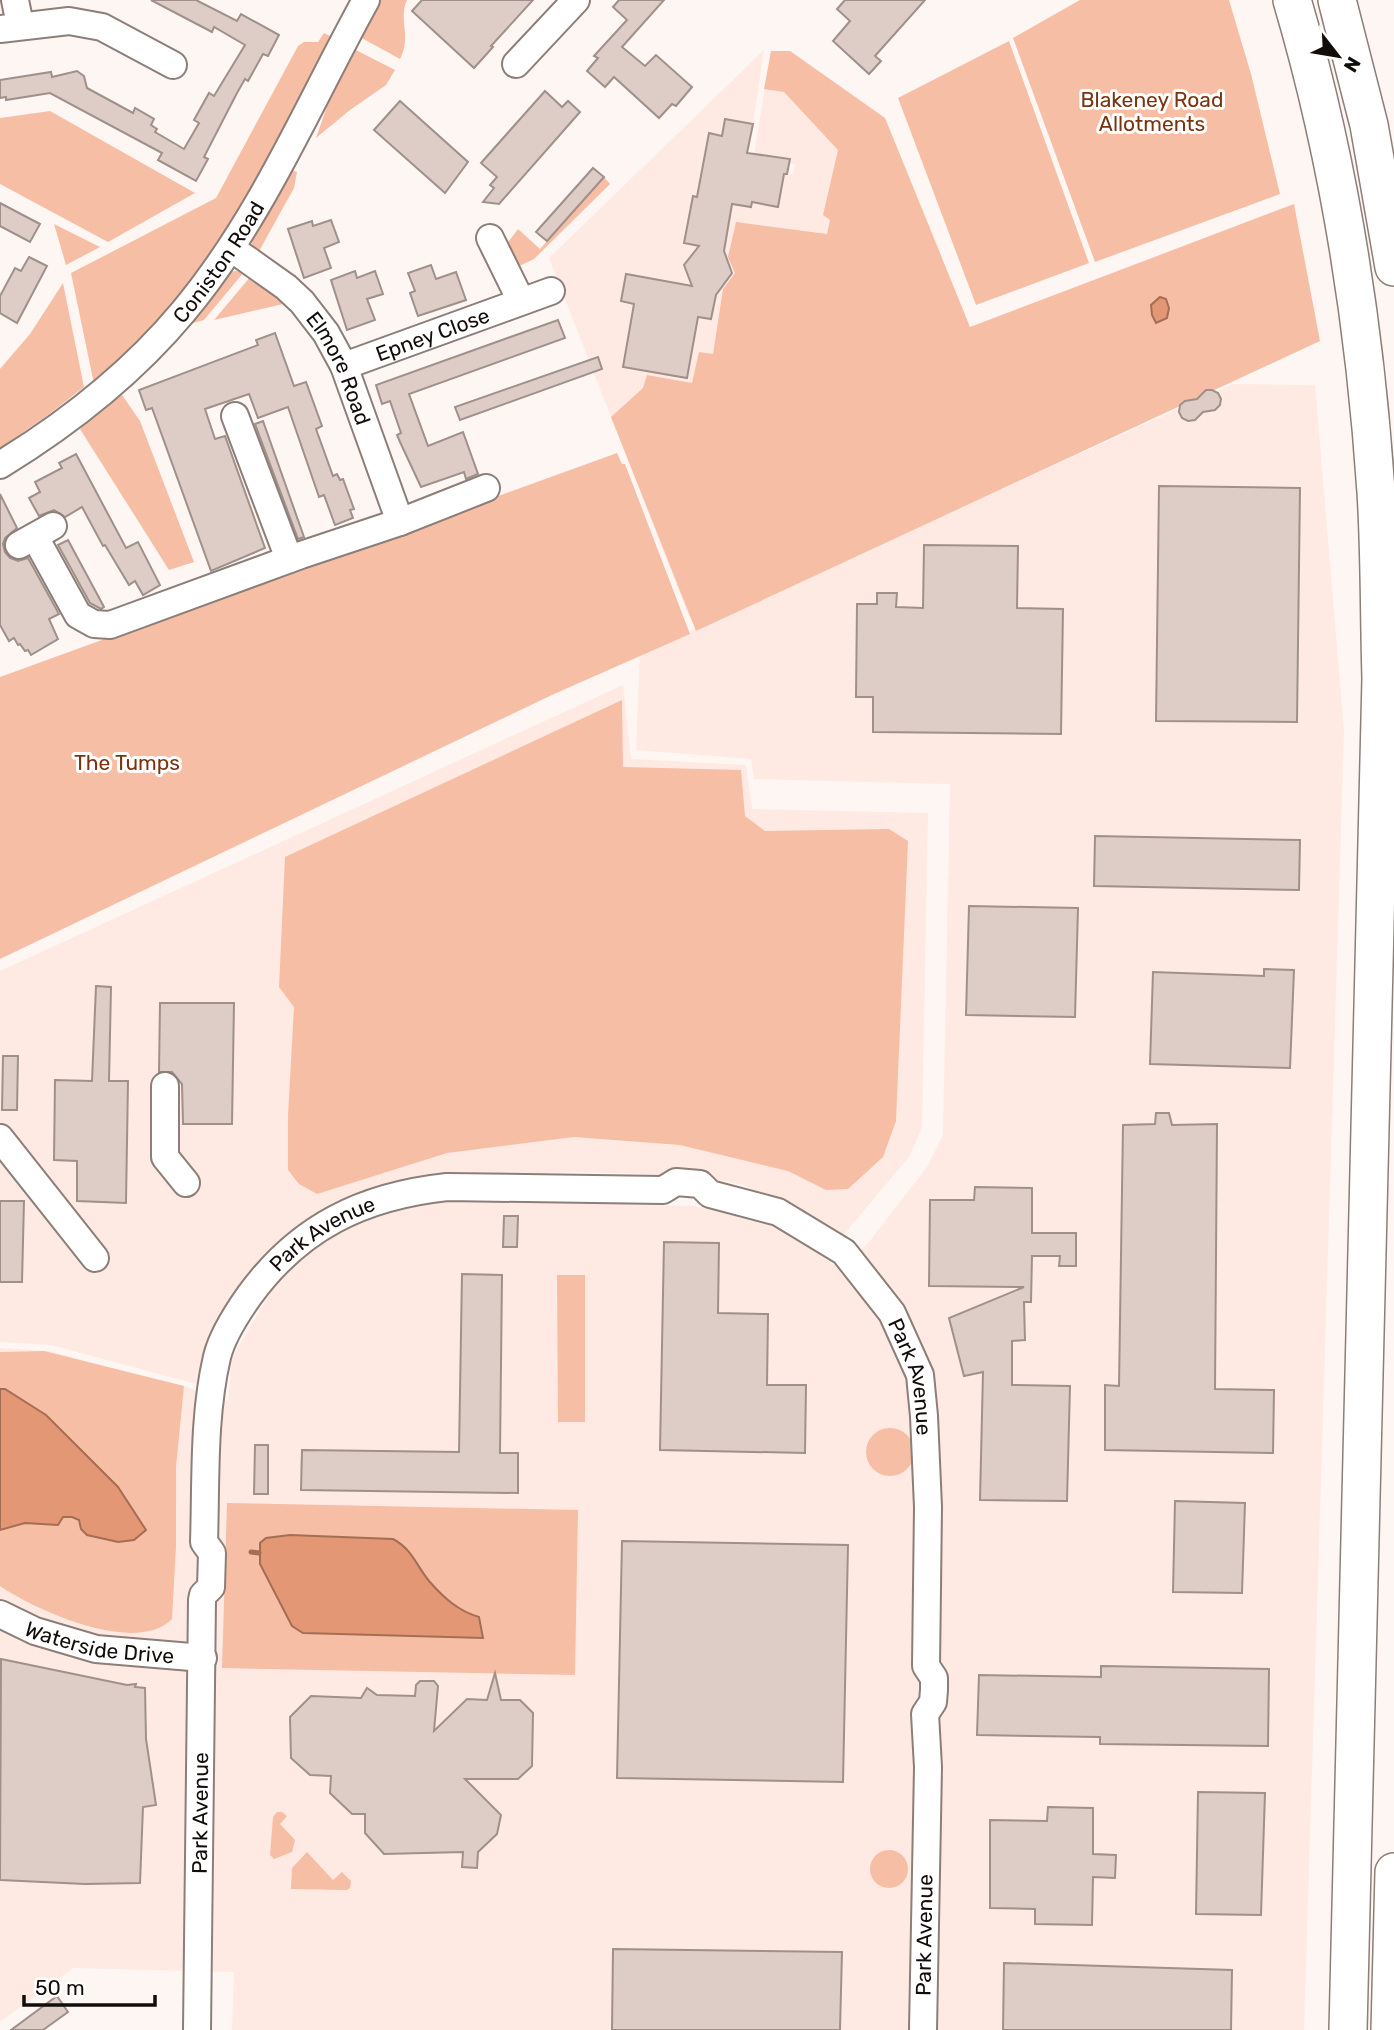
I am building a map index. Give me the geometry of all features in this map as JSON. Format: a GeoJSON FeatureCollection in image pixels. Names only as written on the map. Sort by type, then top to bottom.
{"type":"FeatureCollection","features":[{"type":"Feature","properties":{"kind":"highway"},"geometry":{"type":"LineString","coordinates":[[1292,0],[1327,134],[1362,329],[1376,493],[1381,678],[1348,2030]]}},
{"type":"Feature","properties":{"kind":"highway"},"geometry":{"type":"LineString","coordinates":[[1336,0],[1369,125],[1394,267]]}},
{"type":"Feature","properties":{"kind":"highway"},"geometry":{"type":"LineString","coordinates":[[1390,2030],[1394,1872]]}},
{"type":"Feature","properties":{"kind":"street","name":"Coniston Road"},"geometry":{"type":"LineString","coordinates":[[0,465],[68,419],[116,379],[165,333],[186,309],[230,248],[271,180],[366,0]]}},
{"type":"Feature","properties":{"kind":"street"},"geometry":{"type":"LineString","coordinates":[[516,64],[576,0]]}},
{"type":"Feature","properties":{"kind":"street"},"geometry":{"type":"LineString","coordinates":[[12,18],[69,21],[102,27],[173,65]]}},
{"type":"Feature","properties":{"kind":"street"},"geometry":{"type":"LineString","coordinates":[[490,238],[521,301]]}},
{"type":"Feature","properties":{"kind":"street","name":"Elmore Road"},"geometry":{"type":"LineString","coordinates":[[230,248],[286,287],[302,302],[326,333],[344,366],[400,522]]}},
{"type":"Feature","properties":{"kind":"street","name":"Epney Close"},"geometry":{"type":"LineString","coordinates":[[344,366],[551,291]]}},
{"type":"Feature","properties":{"kind":"street"},"geometry":{"type":"LineString","coordinates":[[234,417],[289,559]]}},
{"type":"Feature","properties":{"kind":"street"},"geometry":{"type":"LineString","coordinates":[[35,536],[78,615],[93,624],[110,625],[289,559],[400,522],[486,488]]}},
{"type":"Feature","properties":{"kind":"street"},"geometry":{"type":"LineString","coordinates":[[165,1086],[165,1157],[186,1183]]}},
{"type":"Feature","properties":{"kind":"street"},"geometry":{"type":"LineString","coordinates":[[0,1138],[94,1258]]}},
{"type":"Feature","properties":{"kind":"street","name":"Park Avenue"},"geometry":{"type":"LineString","coordinates":[[197,2030],[202,1595],[211,1587],[212,1553],[204,1542],[207,1433],[218,1355],[239,1311],[263,1277],[308,1234],[342,1214],[411,1191],[447,1187],[663,1190],[676,1182],[700,1184],[710,1194],[778,1212],[844,1252],[892,1313],[920,1375],[928,1498],[926,1666],[916,1677],[915,1702],[925,1714],[928,1767],[923,2030]]}},
{"type":"Feature","properties":{"kind":"street","name":"Waterside Drive"},"geometry":{"type":"LineString","coordinates":[[0,1614],[35,1631],[96,1649],[202,1658]]}},
{"type":"Feature","properties":{"kind":"shaded area"},"geometry":{"type":"Polygon","coordinates":[[[764,50],[753,124],[726,119],[722,136],[709,134],[701,173],[718,201],[693,197],[684,243],[717,249],[684,265],[689,280],[699,282],[698,287],[626,275],[621,301],[634,304],[623,366],[687,378],[698,317],[711,319],[717,291],[732,273],[726,258],[723,257],[732,204],[751,207],[752,202],[778,207],[784,174],[793,175],[795,164],[789,163],[790,159],[754,154],[771,51],[790,51],[885,118],[942,256],[689,617],[549,258],[764,50]]]}},
{"type":"Feature","properties":{"kind":"shaded area"},"geometry":{"type":"Polygon","coordinates":[[[1160,297],[1166,299],[1169,308],[1167,318],[1156,323],[1151,305],[1160,297]]]}},
{"type":"Feature","properties":{"kind":"shaded area"},"geometry":{"type":"Polygon","coordinates":[[[1233,384],[1315,385],[1344,731],[1304,2030],[232,2030],[234,1972],[73,1968],[0,2022],[0,1348],[49,1351],[184,1386],[228,1401],[232,1357],[274,1287],[315,1246],[349,1224],[431,1199],[693,1206],[772,1221],[841,1270],[869,1242],[927,1167],[943,1135],[950,784],[754,779],[751,759],[636,750],[640,654],[1233,384]]]}},
{"type":"Feature","properties":{"kind":"shaded area"},"geometry":{"type":"Polygon","coordinates":[[[623,685],[631,759],[746,765],[752,809],[928,813],[922,1128],[909,1157],[840,1239],[782,1203],[743,1185],[700,1176],[573,1172],[449,1177],[295,1232],[204,1386],[51,1345],[0,1342],[0,971],[623,685]]]}},
{"type":"Feature","properties":{"kind":"shaded area"},"geometry":{"type":"Polygon","coordinates":[[[0,1389],[5,1389],[46,1415],[118,1487],[146,1530],[134,1540],[118,1542],[87,1535],[81,1529],[79,1520],[63,1517],[58,1525],[25,1523],[0,1530],[0,1389]]]}},
{"type":"Feature","properties":{"kind":"shaded area"},"geometry":{"type":"Polygon","coordinates":[[[290,1535],[393,1539],[409,1552],[429,1581],[445,1598],[479,1617],[483,1638],[303,1633],[292,1626],[260,1564],[260,1543],[266,1538],[290,1535]]]}},
{"type":"Feature","properties":{"kind":"green space"},"geometry":{"type":"Polygon","coordinates":[[[380,0],[407,0],[404,14],[405,43],[400,59],[360,37],[380,0]]]}},
{"type":"Feature","properties":{"kind":"green space","name":"Blakeney Road Allotments"},"geometry":{"type":"Polygon","coordinates":[[[1080,0],[1229,0],[1251,74],[1280,194],[1095,262],[1013,38],[1080,0]]]}},
{"type":"Feature","properties":{"kind":"green space"},"geometry":{"type":"Polygon","coordinates":[[[324,33],[334,38],[264,166],[208,258],[166,314],[94,384],[71,273],[216,198],[298,46],[304,42],[318,42],[324,33]]]}},
{"type":"Feature","properties":{"kind":"green space"},"geometry":{"type":"Polygon","coordinates":[[[1009,41],[1089,263],[976,305],[898,98],[1009,41]]]}},
{"type":"Feature","properties":{"kind":"green space"},"geometry":{"type":"Polygon","coordinates":[[[354,49],[395,70],[386,85],[316,138],[332,92],[354,49]]]}},
{"type":"Feature","properties":{"kind":"green space"},"geometry":{"type":"Polygon","coordinates":[[[771,51],[790,51],[885,118],[970,327],[1294,204],[1320,341],[696,631],[611,417],[643,388],[647,375],[692,383],[699,352],[713,354],[723,289],[735,273],[728,257],[736,222],[827,234],[830,220],[823,215],[838,150],[784,92],[764,89],[771,51]]]}},
{"type":"Feature","properties":{"kind":"green space"},"geometry":{"type":"Polygon","coordinates":[[[50,111],[195,193],[108,242],[0,184],[0,118],[50,111]]]}},
{"type":"Feature","properties":{"kind":"green space"},"geometry":{"type":"Polygon","coordinates":[[[291,170],[297,172],[294,188],[258,253],[251,242],[251,233],[291,170]]]}},
{"type":"Feature","properties":{"kind":"green space"},"geometry":{"type":"Polygon","coordinates":[[[604,177],[610,184],[534,259],[517,267],[506,245],[518,229],[540,249],[604,177]]]}},
{"type":"Feature","properties":{"kind":"green space"},"geometry":{"type":"Polygon","coordinates":[[[54,224],[100,247],[66,265],[54,224]]]}},
{"type":"Feature","properties":{"kind":"green space"},"geometry":{"type":"Polygon","coordinates":[[[244,272],[204,320],[178,327],[225,273],[244,272]]]}},
{"type":"Feature","properties":{"kind":"green space"},"geometry":{"type":"Polygon","coordinates":[[[251,276],[283,304],[214,320],[251,276]]]}},
{"type":"Feature","properties":{"kind":"green space"},"geometry":{"type":"Polygon","coordinates":[[[63,283],[84,387],[0,448],[0,369],[30,334],[63,283]]]}},
{"type":"Feature","properties":{"kind":"green space"},"geometry":{"type":"Polygon","coordinates":[[[120,392],[140,421],[194,562],[169,570],[80,429],[120,392]]]}},
{"type":"Feature","properties":{"kind":"green space","name":"The Tumps"},"geometry":{"type":"Polygon","coordinates":[[[617,453],[622,464],[625,464],[690,634],[554,694],[0,959],[0,677],[617,453]]]}},
{"type":"Feature","properties":{"kind":"green space"},"geometry":{"type":"Polygon","coordinates":[[[622,700],[623,767],[741,770],[745,816],[765,831],[889,829],[908,841],[896,1121],[883,1157],[848,1189],[826,1190],[788,1171],[680,1145],[574,1137],[447,1153],[317,1194],[299,1184],[288,1170],[294,1007],[279,987],[285,857],[622,700]]]}},
{"type":"Feature","properties":{"kind":"green space"},"geometry":{"type":"Polygon","coordinates":[[[557,1275],[585,1275],[585,1422],[558,1422],[557,1275]]]}},
{"type":"Feature","properties":{"kind":"green space"},"geometry":{"type":"Polygon","coordinates":[[[44,1351],[184,1386],[176,1467],[176,1547],[172,1619],[156,1629],[135,1633],[86,1625],[60,1617],[0,1586],[0,1352],[44,1351]]]}},
{"type":"Feature","properties":{"kind":"green space"},"geometry":{"type":"Polygon","coordinates":[[[890,1428],[907,1435],[914,1452],[907,1469],[890,1476],[873,1469],[866,1452],[873,1435],[890,1428]]]}},
{"type":"Feature","properties":{"kind":"green space"},"geometry":{"type":"Polygon","coordinates":[[[227,1503],[578,1510],[575,1675],[222,1668],[227,1503]]]}},
{"type":"Feature","properties":{"kind":"green space"},"geometry":{"type":"Polygon","coordinates":[[[277,1812],[287,1816],[280,1824],[295,1840],[292,1852],[274,1859],[270,1855],[273,1817],[277,1812]]]}},
{"type":"Feature","properties":{"kind":"green space"},"geometry":{"type":"Polygon","coordinates":[[[889,1850],[902,1856],[908,1869],[902,1882],[889,1888],[876,1882],[870,1869],[876,1856],[889,1850]]]}},
{"type":"Feature","properties":{"kind":"green space"},"geometry":{"type":"Polygon","coordinates":[[[307,1852],[333,1880],[342,1872],[351,1881],[350,1888],[291,1889],[292,1868],[307,1852]]]}},
{"type":"Feature","properties":{"kind":"building"},"geometry":{"type":"Polygon","coordinates":[[[151,0],[196,0],[237,21],[241,14],[279,35],[268,56],[263,54],[248,81],[245,79],[237,93],[204,157],[208,159],[196,181],[158,160],[162,153],[50,93],[6,100],[6,97],[0,98],[0,80],[51,72],[52,77],[77,71],[84,76],[87,88],[133,113],[135,108],[154,119],[151,125],[157,129],[155,132],[184,149],[199,123],[194,120],[209,93],[214,96],[245,45],[214,27],[212,32],[151,0]]]}},
{"type":"Feature","properties":{"kind":"building"},"geometry":{"type":"Polygon","coordinates":[[[422,0],[533,0],[474,68],[412,11],[422,0]]]}},
{"type":"Feature","properties":{"kind":"building"},"geometry":{"type":"Polygon","coordinates":[[[619,0],[664,0],[622,47],[645,66],[656,55],[692,87],[676,106],[672,104],[659,118],[614,77],[605,87],[587,71],[598,58],[594,56],[627,20],[613,7],[619,0]]]}},
{"type":"Feature","properties":{"kind":"building"},"geometry":{"type":"Polygon","coordinates":[[[845,0],[925,0],[875,56],[881,61],[869,74],[833,41],[850,21],[837,9],[845,0]]]}},
{"type":"Feature","properties":{"kind":"building"},"geometry":{"type":"Polygon","coordinates":[[[545,91],[562,107],[568,101],[580,112],[499,204],[483,202],[494,188],[490,185],[497,177],[481,163],[545,91]]]}},
{"type":"Feature","properties":{"kind":"building"},"geometry":{"type":"Polygon","coordinates":[[[400,101],[468,162],[445,193],[374,130],[400,101]]]}},
{"type":"Feature","properties":{"kind":"building"},"geometry":{"type":"Polygon","coordinates":[[[725,119],[753,124],[747,153],[790,159],[787,174],[784,174],[778,207],[752,202],[751,207],[732,204],[724,251],[732,273],[716,295],[711,319],[698,317],[687,378],[623,367],[634,304],[621,301],[626,274],[692,286],[684,265],[699,246],[684,243],[693,196],[697,197],[709,133],[722,136],[725,119]]]}},
{"type":"Feature","properties":{"kind":"building"},"geometry":{"type":"Polygon","coordinates":[[[593,168],[604,177],[547,241],[536,232],[593,168]]]}},
{"type":"Feature","properties":{"kind":"building"},"geometry":{"type":"Polygon","coordinates":[[[0,203],[40,224],[30,242],[0,226],[0,203]]]}},
{"type":"Feature","properties":{"kind":"building"},"geometry":{"type":"Polygon","coordinates":[[[331,220],[339,242],[324,248],[331,268],[304,278],[288,229],[312,221],[313,226],[331,220]]]}},
{"type":"Feature","properties":{"kind":"building"},"geometry":{"type":"Polygon","coordinates":[[[29,257],[47,266],[17,323],[0,313],[0,296],[15,268],[21,271],[29,257]]]}},
{"type":"Feature","properties":{"kind":"building"},"geometry":{"type":"Polygon","coordinates":[[[431,265],[436,279],[456,272],[466,300],[418,316],[410,293],[415,291],[408,273],[431,265]]]}},
{"type":"Feature","properties":{"kind":"building"},"geometry":{"type":"Polygon","coordinates":[[[355,271],[357,278],[375,271],[383,294],[367,299],[375,320],[347,330],[331,280],[355,271]]]}},
{"type":"Feature","properties":{"kind":"building"},"geometry":{"type":"Polygon","coordinates":[[[558,320],[565,338],[409,394],[428,446],[463,432],[478,474],[466,479],[464,472],[421,487],[397,435],[401,433],[390,401],[382,404],[376,385],[558,320]]]}},
{"type":"Feature","properties":{"kind":"building"},"geometry":{"type":"Polygon","coordinates":[[[275,333],[294,386],[306,382],[322,426],[316,429],[333,476],[337,474],[340,480],[343,479],[354,509],[350,510],[353,518],[335,525],[324,495],[319,497],[288,407],[258,418],[249,394],[205,409],[215,439],[225,436],[265,548],[211,571],[152,408],[146,410],[139,390],[258,345],[256,340],[275,333]]]}},
{"type":"Feature","properties":{"kind":"building"},"geometry":{"type":"Polygon","coordinates":[[[598,357],[602,369],[460,420],[455,407],[598,357]]]}},
{"type":"Feature","properties":{"kind":"building"},"geometry":{"type":"Polygon","coordinates":[[[1206,390],[1218,393],[1220,405],[1215,410],[1203,412],[1195,420],[1182,418],[1180,405],[1185,401],[1197,399],[1206,390]]]}},
{"type":"Feature","properties":{"kind":"building"},"geometry":{"type":"Polygon","coordinates":[[[263,421],[304,537],[298,539],[255,424],[263,421]]]}},
{"type":"Feature","properties":{"kind":"building"},"geometry":{"type":"Polygon","coordinates":[[[76,454],[126,548],[138,542],[160,585],[143,595],[135,581],[129,585],[105,545],[103,546],[82,507],[65,517],[54,510],[39,516],[29,498],[40,492],[35,482],[62,468],[59,463],[76,454]]]}},
{"type":"Feature","properties":{"kind":"building"},"geometry":{"type":"Polygon","coordinates":[[[1159,486],[1300,488],[1297,722],[1156,721],[1159,486]]]}},
{"type":"Feature","properties":{"kind":"building"},"geometry":{"type":"Polygon","coordinates":[[[0,494],[17,528],[5,538],[5,552],[18,561],[28,558],[59,614],[49,619],[58,639],[31,655],[28,650],[25,651],[18,645],[14,638],[9,641],[0,625],[0,494]]]}},
{"type":"Feature","properties":{"kind":"building"},"geometry":{"type":"Polygon","coordinates":[[[68,540],[104,607],[101,609],[90,603],[58,545],[68,540]]]}},
{"type":"Feature","properties":{"kind":"building"},"geometry":{"type":"Polygon","coordinates":[[[924,545],[1018,546],[1017,608],[1063,609],[1061,734],[873,732],[873,697],[856,697],[857,604],[877,604],[877,593],[897,593],[896,607],[923,608],[924,545]]]}},
{"type":"Feature","properties":{"kind":"building"},"geometry":{"type":"Polygon","coordinates":[[[1095,836],[1300,840],[1299,890],[1094,886],[1095,836]]]}},
{"type":"Feature","properties":{"kind":"building"},"geometry":{"type":"Polygon","coordinates":[[[969,906],[1078,908],[1075,1017],[966,1015],[969,906]]]}},
{"type":"Feature","properties":{"kind":"building"},"geometry":{"type":"Polygon","coordinates":[[[1264,969],[1294,970],[1290,1068],[1150,1064],[1153,972],[1264,976],[1264,969]]]}},
{"type":"Feature","properties":{"kind":"building"},"geometry":{"type":"Polygon","coordinates":[[[96,986],[111,987],[109,1081],[128,1081],[126,1203],[77,1201],[77,1161],[54,1160],[55,1080],[92,1081],[96,986]]]}},
{"type":"Feature","properties":{"kind":"building"},"geometry":{"type":"Polygon","coordinates":[[[160,1003],[234,1003],[232,1124],[183,1124],[182,1084],[172,1072],[159,1072],[160,1003]]]}},
{"type":"Feature","properties":{"kind":"building"},"geometry":{"type":"Polygon","coordinates":[[[3,1056],[18,1056],[17,1110],[2,1110],[3,1056]]]}},
{"type":"Feature","properties":{"kind":"building"},"geometry":{"type":"Polygon","coordinates":[[[1156,1113],[1169,1113],[1172,1125],[1217,1124],[1215,1389],[1274,1390],[1273,1453],[1105,1450],[1105,1385],[1119,1386],[1123,1125],[1155,1124],[1156,1113]]]}},
{"type":"Feature","properties":{"kind":"building"},"geometry":{"type":"Polygon","coordinates":[[[975,1187],[1032,1188],[1032,1233],[1076,1233],[1076,1266],[1059,1266],[1060,1256],[1032,1256],[1031,1302],[1024,1302],[1025,1340],[1012,1341],[1012,1385],[1070,1386],[1067,1501],[980,1500],[983,1372],[964,1376],[949,1318],[1024,1287],[929,1286],[930,1200],[974,1200],[975,1187]]]}},
{"type":"Feature","properties":{"kind":"building"},"geometry":{"type":"Polygon","coordinates":[[[0,1201],[24,1201],[22,1282],[0,1282],[0,1201]]]}},
{"type":"Feature","properties":{"kind":"building"},"geometry":{"type":"Polygon","coordinates":[[[504,1216],[518,1216],[517,1247],[503,1247],[504,1216]]]}},
{"type":"Feature","properties":{"kind":"building"},"geometry":{"type":"Polygon","coordinates":[[[664,1242],[719,1243],[718,1313],[768,1314],[767,1385],[806,1385],[805,1453],[660,1450],[664,1242]]]}},
{"type":"Feature","properties":{"kind":"building"},"geometry":{"type":"Polygon","coordinates":[[[462,1274],[502,1275],[500,1453],[518,1453],[518,1493],[301,1490],[302,1450],[459,1452],[462,1274]]]}},
{"type":"Feature","properties":{"kind":"building"},"geometry":{"type":"Polygon","coordinates":[[[255,1445],[268,1445],[268,1494],[254,1494],[255,1445]]]}},
{"type":"Feature","properties":{"kind":"building"},"geometry":{"type":"Polygon","coordinates":[[[1175,1501],[1245,1503],[1242,1593],[1173,1592],[1175,1501]]]}},
{"type":"Feature","properties":{"kind":"building"},"geometry":{"type":"Polygon","coordinates":[[[622,1541],[848,1545],[843,1782],[617,1778],[622,1541]]]}},
{"type":"Feature","properties":{"kind":"building"},"geometry":{"type":"Polygon","coordinates":[[[1,1659],[127,1685],[136,1684],[135,1687],[145,1688],[146,1739],[156,1805],[143,1807],[140,1883],[85,1884],[0,1880],[1,1659]]]}},
{"type":"Feature","properties":{"kind":"building"},"geometry":{"type":"Polygon","coordinates":[[[1101,1666],[1269,1669],[1268,1746],[1100,1744],[1100,1737],[977,1735],[979,1675],[1101,1677],[1101,1666]]]}},
{"type":"Feature","properties":{"kind":"building"},"geometry":{"type":"Polygon","coordinates":[[[495,1673],[501,1700],[520,1700],[533,1713],[532,1766],[518,1779],[465,1779],[501,1815],[497,1834],[478,1852],[477,1868],[462,1867],[463,1852],[384,1854],[365,1833],[365,1814],[352,1814],[330,1793],[331,1776],[310,1775],[291,1758],[290,1717],[311,1696],[361,1698],[367,1688],[377,1695],[415,1696],[416,1685],[420,1681],[434,1681],[438,1686],[434,1731],[467,1699],[487,1700],[495,1673]]]}},
{"type":"Feature","properties":{"kind":"building"},"geometry":{"type":"Polygon","coordinates":[[[1198,1792],[1265,1793],[1261,1915],[1196,1914],[1198,1792]]]}},
{"type":"Feature","properties":{"kind":"building"},"geometry":{"type":"Polygon","coordinates":[[[1048,1807],[1093,1808],[1093,1854],[1116,1855],[1115,1878],[1093,1877],[1092,1925],[1035,1924],[1035,1909],[990,1908],[990,1820],[1047,1821],[1048,1807]]]}},
{"type":"Feature","properties":{"kind":"building"},"geometry":{"type":"Polygon","coordinates":[[[613,1949],[842,1952],[840,2030],[612,2030],[613,1949]]]}},
{"type":"Feature","properties":{"kind":"building"},"geometry":{"type":"Polygon","coordinates":[[[1004,1963],[1232,1970],[1231,2030],[1003,2030],[1004,1963]]]}},
{"type":"Feature","properties":{"kind":"building"},"geometry":{"type":"Polygon","coordinates":[[[57,1996],[68,2012],[43,2030],[11,2030],[57,1996]]]}},
{"type":"Feature","properties":{"kind":"waterway"},"geometry":{"type":"LineString","coordinates":[[251,1552],[259,1553]]}}]}
